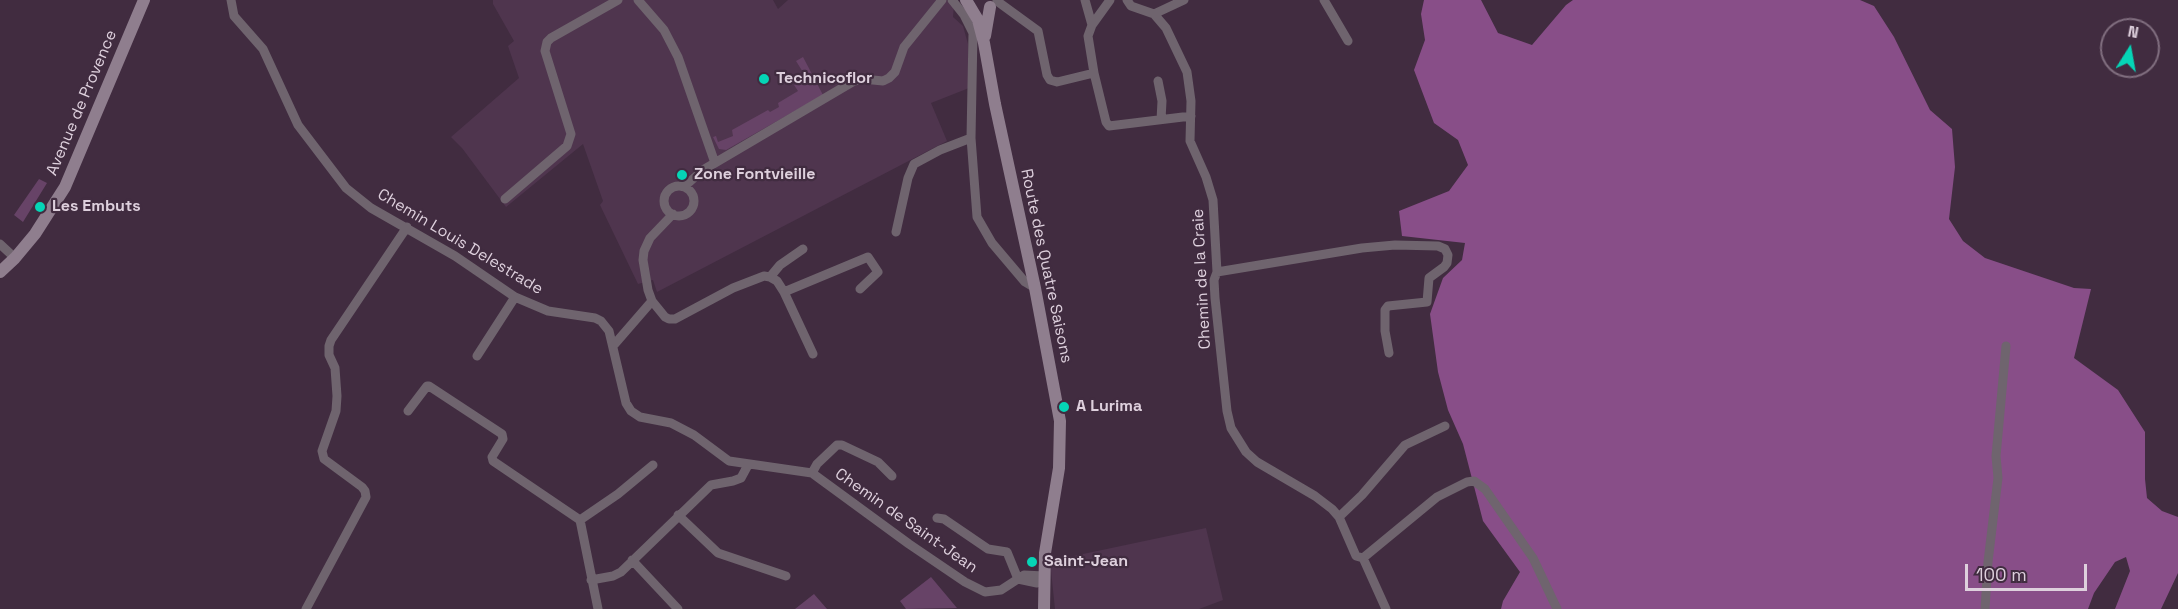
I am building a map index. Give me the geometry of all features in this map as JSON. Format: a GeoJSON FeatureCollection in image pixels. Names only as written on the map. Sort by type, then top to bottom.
{"type":"FeatureCollection","features":[{"type":"Feature","properties":{"kind":"main road","name":"Avenue de Provence"},"geometry":{"type":"LineString","coordinates":[[0,272],[15,258],[51,212],[65,187],[144,0]]}},
{"type":"Feature","properties":{"kind":"main road","name":"Route des Quatre Saisons"},"geometry":{"type":"LineString","coordinates":[[969,3],[980,9],[995,3]]}},
{"type":"Feature","properties":{"kind":"main road","name":"Route des Quatre Saisons"},"geometry":{"type":"LineString","coordinates":[[969,3],[978,20],[984,43],[1060,421],[1059,468],[1040,578],[1044,609]]}},
{"type":"Feature","properties":{"kind":"main road","name":"Route des Quatre Saisons"},"geometry":{"type":"LineString","coordinates":[[984,43],[995,3]]}},
{"type":"Feature","properties":{"kind":"street","name":"Chemin Louis Delestrade"},"geometry":{"type":"LineString","coordinates":[[231,0],[234,16],[263,49],[298,125],[346,188],[371,208],[407,227],[515,297],[548,311],[601,321],[609,331],[626,403],[631,411],[640,417],[671,423],[694,435],[729,461],[812,473]]}},
{"type":"Feature","properties":{"kind":"street"},"geometry":{"type":"LineString","coordinates":[[504,199],[567,146],[571,134],[545,51],[547,42],[618,0]]}},
{"type":"Feature","properties":{"kind":"street"},"geometry":{"type":"LineString","coordinates":[[624,0],[632,0]]}},
{"type":"Feature","properties":{"kind":"street"},"geometry":{"type":"LineString","coordinates":[[638,0],[651,12],[664,30],[678,57],[715,163]]}},
{"type":"Feature","properties":{"kind":"street"},"geometry":{"type":"LineString","coordinates":[[685,186],[692,178],[715,163],[854,81],[863,79],[883,81],[889,78],[895,72],[903,47],[942,0]]}},
{"type":"Feature","properties":{"kind":"street"},"geometry":{"type":"LineString","coordinates":[[952,0],[964,15],[973,33],[971,138],[977,217],[992,243],[1025,282],[1035,288]]}},
{"type":"Feature","properties":{"kind":"street"},"geometry":{"type":"LineString","coordinates":[[1085,0],[1092,25]]}},
{"type":"Feature","properties":{"kind":"street"},"geometry":{"type":"LineString","coordinates":[[1110,0],[1092,25],[1088,36],[1106,122],[1109,126],[1191,116]]}},
{"type":"Feature","properties":{"kind":"street","name":"Chemin de la Craie"},"geometry":{"type":"LineString","coordinates":[[1127,0],[1131,6],[1154,14],[1166,28],[1187,72],[1190,87],[1190,141],[1206,177],[1213,200],[1217,272],[1214,280],[1215,298],[1227,411],[1231,428],[1246,452],[1257,462],[1315,496],[1332,509],[1339,518],[1356,556],[1362,558],[1386,609]]}},
{"type":"Feature","properties":{"kind":"street"},"geometry":{"type":"LineString","coordinates":[[1154,14],[1184,0]]}},
{"type":"Feature","properties":{"kind":"street"},"geometry":{"type":"LineString","coordinates":[[1324,0],[1348,40]]}},
{"type":"Feature","properties":{"kind":"street"},"geometry":{"type":"LineString","coordinates":[[995,3],[1038,31],[1050,80],[1057,82],[1094,73]]}},
{"type":"Feature","properties":{"kind":"street"},"geometry":{"type":"LineString","coordinates":[[1158,81],[1162,100],[1161,120]]}},
{"type":"Feature","properties":{"kind":"street"},"geometry":{"type":"LineString","coordinates":[[896,231],[908,178],[914,164],[940,150],[971,138]]}},
{"type":"Feature","properties":{"kind":"street"},"geometry":{"type":"LineString","coordinates":[[685,186],[695,196],[694,207],[682,216],[673,214],[666,208],[665,195],[671,187],[685,186]]}},
{"type":"Feature","properties":{"kind":"street"},"geometry":{"type":"LineString","coordinates":[[673,214],[650,238],[644,251],[645,274],[652,301],[664,316],[675,319],[733,288],[764,276],[770,277],[777,281],[784,292],[813,354]]}},
{"type":"Feature","properties":{"kind":"street"},"geometry":{"type":"LineString","coordinates":[[306,609],[366,497],[362,487],[324,459],[322,451],[329,434],[338,396],[335,368],[329,355],[329,346],[331,339],[407,227]]}},
{"type":"Feature","properties":{"kind":"street"},"geometry":{"type":"LineString","coordinates":[[0,244],[15,258]]}},
{"type":"Feature","properties":{"kind":"street"},"geometry":{"type":"LineString","coordinates":[[1217,272],[1362,248],[1395,245],[1438,246],[1445,249],[1448,255],[1444,267],[1429,278],[1427,302],[1388,306],[1385,310],[1384,331],[1389,352]]}},
{"type":"Feature","properties":{"kind":"street"},"geometry":{"type":"LineString","coordinates":[[770,277],[780,265],[803,249]]}},
{"type":"Feature","properties":{"kind":"street"},"geometry":{"type":"LineString","coordinates":[[784,292],[868,257],[879,272],[860,290]]}},
{"type":"Feature","properties":{"kind":"street"},"geometry":{"type":"LineString","coordinates":[[477,356],[515,297]]}},
{"type":"Feature","properties":{"kind":"street"},"geometry":{"type":"LineString","coordinates":[[613,346],[652,301]]}},
{"type":"Feature","properties":{"kind":"street"},"geometry":{"type":"LineString","coordinates":[[1985,609],[1998,478],[1996,456],[2006,346]]}},
{"type":"Feature","properties":{"kind":"street"},"geometry":{"type":"LineString","coordinates":[[408,411],[426,386],[429,386],[501,434],[503,439],[492,457],[493,461],[580,520],[598,609]]}},
{"type":"Feature","properties":{"kind":"street"},"geometry":{"type":"LineString","coordinates":[[1339,518],[1405,445],[1445,426]]}},
{"type":"Feature","properties":{"kind":"street"},"geometry":{"type":"LineString","coordinates":[[812,473],[817,464],[837,445],[842,445],[878,462],[892,476]]}},
{"type":"Feature","properties":{"kind":"street"},"geometry":{"type":"LineString","coordinates":[[580,520],[618,494],[653,465]]}},
{"type":"Feature","properties":{"kind":"street"},"geometry":{"type":"LineString","coordinates":[[591,580],[613,576],[621,572],[711,485],[734,482],[741,478],[748,465]]}},
{"type":"Feature","properties":{"kind":"street","name":"Chemin de Saint-Jean"},"geometry":{"type":"LineString","coordinates":[[812,473],[909,544],[978,589],[985,592],[1001,590],[1024,575],[1040,578]]}},
{"type":"Feature","properties":{"kind":"street"},"geometry":{"type":"LineString","coordinates":[[1362,558],[1437,497],[1467,482],[1474,481],[1485,489],[1533,558],[1557,609]]}},
{"type":"Feature","properties":{"kind":"street"},"geometry":{"type":"LineString","coordinates":[[678,515],[718,553],[786,576]]}},
{"type":"Feature","properties":{"kind":"street"},"geometry":{"type":"LineString","coordinates":[[937,518],[944,519],[988,549],[1007,552],[1018,579]]}},
{"type":"Feature","properties":{"kind":"street"},"geometry":{"type":"LineString","coordinates":[[632,560],[678,609]]}},
{"type":"Feature","properties":{"kind":"shaded area"},"geometry":{"type":"Polygon","coordinates":[[[493,0],[773,0],[778,9],[788,0],[946,0],[954,5],[953,17],[963,26],[968,44],[969,88],[931,103],[947,141],[657,292],[653,280],[638,284],[600,205],[603,201],[583,144],[506,207],[462,148],[451,137],[519,78],[508,46],[514,41],[493,4],[493,0]]]}},
{"type":"Feature","properties":{"kind":"shaded area"},"geometry":{"type":"Polygon","coordinates":[[[1424,0],[1481,0],[1498,33],[1532,45],[1566,5],[1573,0],[1860,0],[1874,6],[1894,37],[1930,110],[1952,129],[1955,167],[1949,219],[1963,241],[1985,258],[2074,288],[2091,289],[2074,358],[2118,390],[2145,432],[2147,498],[2162,511],[2178,517],[2178,573],[2161,609],[2115,609],[2130,571],[2126,557],[2115,562],[2094,593],[2088,609],[1501,609],[1503,601],[1520,572],[1483,521],[1463,444],[1448,410],[1438,372],[1430,314],[1443,278],[1462,260],[1465,243],[1402,236],[1399,211],[1449,191],[1468,165],[1458,140],[1434,123],[1414,70],[1425,40],[1421,14],[1424,0]]]}},
{"type":"Feature","properties":{"kind":"shaded area"},"geometry":{"type":"Polygon","coordinates":[[[803,57],[823,95],[726,150],[719,149],[713,137],[716,136],[718,142],[733,136],[732,130],[768,110],[770,112],[779,107],[778,103],[798,91],[794,85],[806,77],[796,61],[803,57]]]}},
{"type":"Feature","properties":{"kind":"shaded area"},"geometry":{"type":"Polygon","coordinates":[[[39,179],[47,183],[23,222],[14,215],[39,179]]]}},
{"type":"Feature","properties":{"kind":"shaded area"},"geometry":{"type":"Polygon","coordinates":[[[1206,528],[1223,600],[1199,609],[1055,609],[1050,561],[1206,528]]]}},
{"type":"Feature","properties":{"kind":"shaded area"},"geometry":{"type":"Polygon","coordinates":[[[931,577],[957,608],[906,609],[900,601],[931,577]]]}},
{"type":"Feature","properties":{"kind":"shaded area"},"geometry":{"type":"Polygon","coordinates":[[[814,594],[827,609],[795,609],[814,594]]]}},
{"type":"Feature","properties":{"kind":"place","name":"Technicoflor"},"geometry":{"type":"Point","coordinates":[764,79]}},
{"type":"Feature","properties":{"kind":"place","name":"Zone Fontvieille"},"geometry":{"type":"Point","coordinates":[682,175]}},
{"type":"Feature","properties":{"kind":"place","name":"Les Embuts"},"geometry":{"type":"Point","coordinates":[40,207]}},
{"type":"Feature","properties":{"kind":"place","name":"A Lurima"},"geometry":{"type":"Point","coordinates":[1064,407]}},
{"type":"Feature","properties":{"kind":"place","name":"Saint-Jean"},"geometry":{"type":"Point","coordinates":[1032,562]}}]}
